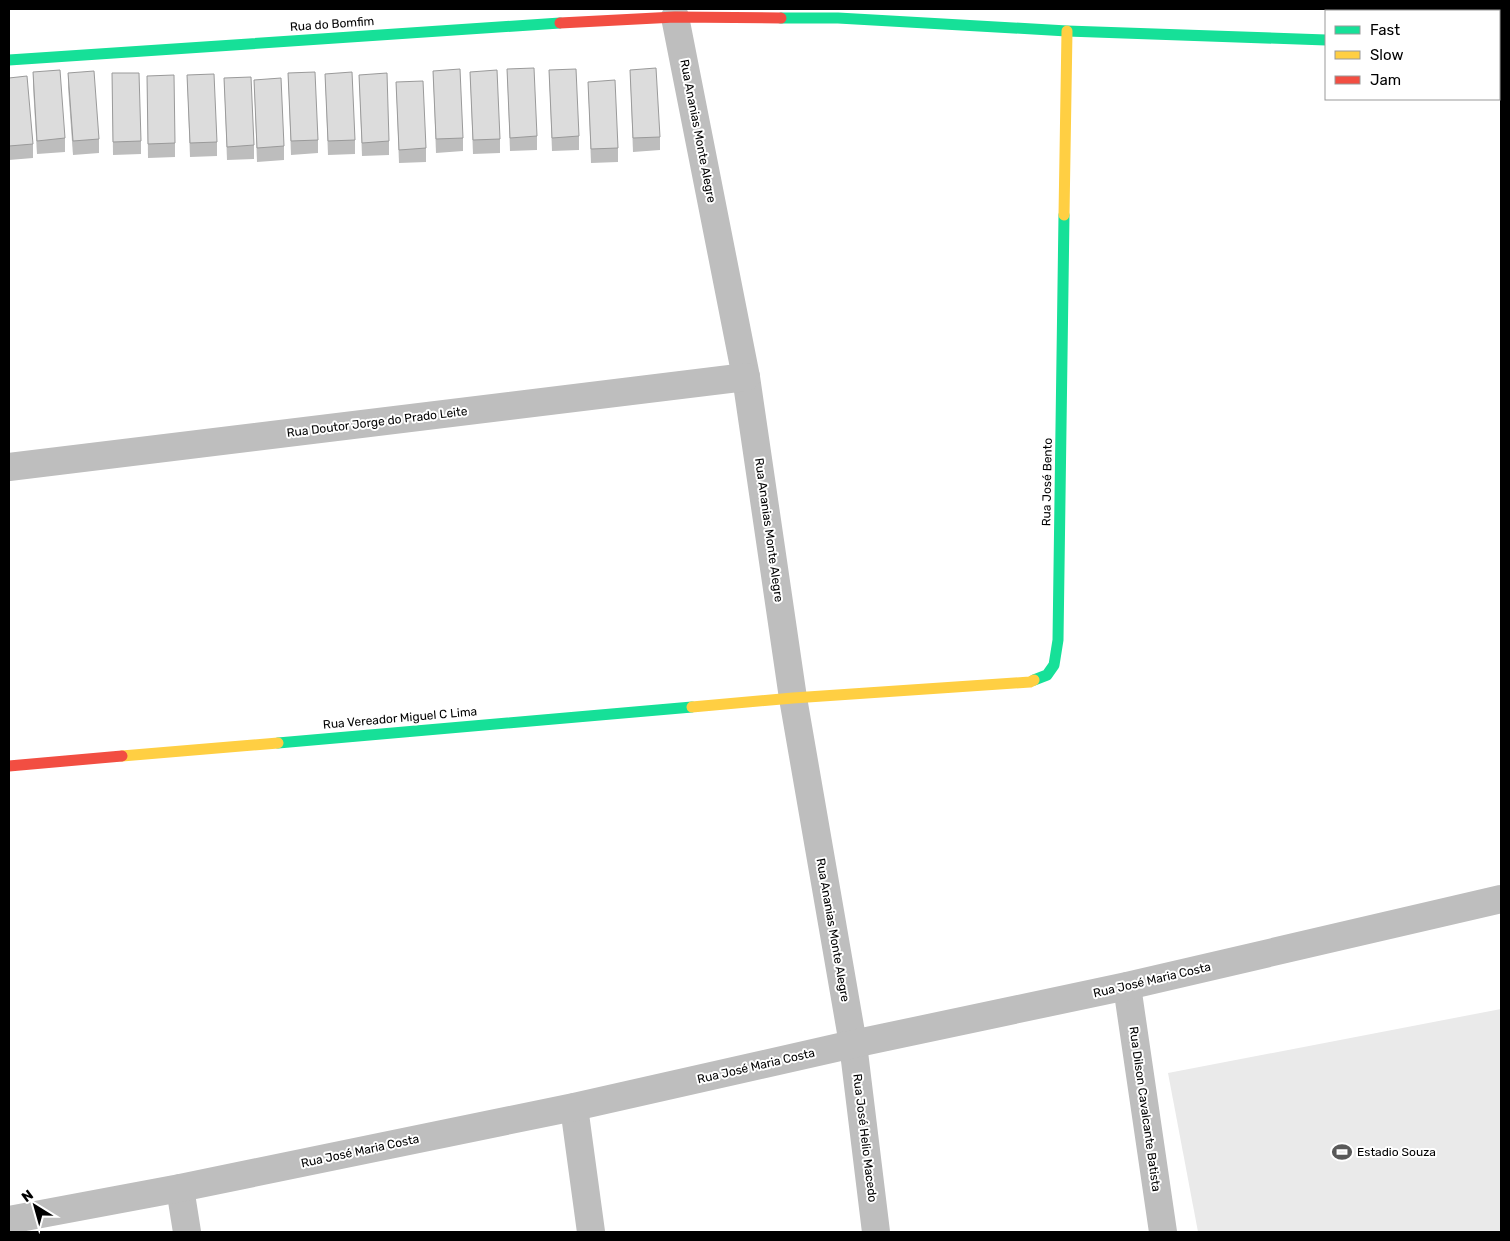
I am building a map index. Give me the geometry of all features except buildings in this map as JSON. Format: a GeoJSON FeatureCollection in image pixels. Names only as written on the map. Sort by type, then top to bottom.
{"type":"FeatureCollection","features":[{"type":"Feature","properties":{"kind":"street"},"geometry":{"type":"LineString","coordinates":[[838,18],[847,9]]}},
{"type":"Feature","properties":{"kind":"street"},"geometry":{"type":"LineString","coordinates":[[1035,30],[1036,16]]}},
{"type":"Feature","properties":{"kind":"street","name":"Rua do Bomfim"},"geometry":{"type":"LineString","coordinates":[[9,60],[529,21],[675,17],[838,18],[1035,30],[1325,40]]}},
{"type":"Feature","properties":{"kind":"street","name":"Rua Ananias Monte Alegre"},"geometry":{"type":"LineString","coordinates":[[675,17],[746,377],[793,698],[853,1044]]}},
{"type":"Feature","properties":{"kind":"street","name":"Rua José Bento"},"geometry":{"type":"LineString","coordinates":[[793,698],[1030,682],[1047,676],[1054,665],[1058,630],[1067,31]]}},
{"type":"Feature","properties":{"kind":"street","name":"Rua Doutor Jorge do Prado Leite"},"geometry":{"type":"LineString","coordinates":[[9,467],[746,377]]}},
{"type":"Feature","properties":{"kind":"street","name":"Rua Vereador Miguel C Lima"},"geometry":{"type":"LineString","coordinates":[[9,766],[793,698]]}},
{"type":"Feature","properties":{"kind":"street","name":"Rua José Maria Costa"},"geometry":{"type":"LineString","coordinates":[[9,1220],[180,1188],[574,1107],[853,1044],[1127,986],[1501,900]]}},
{"type":"Feature","properties":{"kind":"street","name":"Rua Dilson Cavalcante Batista"},"geometry":{"type":"LineString","coordinates":[[1127,986],[1163,1232]]}},
{"type":"Feature","properties":{"kind":"street","name":"Rua José Helio Macedo"},"geometry":{"type":"LineString","coordinates":[[853,1044],[876,1232]]}},
{"type":"Feature","properties":{"kind":"street"},"geometry":{"type":"LineString","coordinates":[[574,1107],[591,1232]]}},
{"type":"Feature","properties":{"kind":"street"},"geometry":{"type":"LineString","coordinates":[[180,1188],[188,1232]]}},
{"type":"Feature","properties":{"kind":"shaded area","name":"Estadio Souza"},"geometry":{"type":"Polygon","coordinates":[[[1501,1009],[1501,1232],[1198,1232],[1168,1073],[1501,1009]]]}},
{"type":"Feature","properties":{"kind":"traffic: fast"},"geometry":{"type":"LineString","coordinates":[[781,18],[838,18],[1067,31],[1325,40]]}},
{"type":"Feature","properties":{"kind":"traffic: fast"},"geometry":{"type":"LineString","coordinates":[[9,60],[560,23]]}},
{"type":"Feature","properties":{"kind":"traffic: fast"},"geometry":{"type":"LineString","coordinates":[[1034,680],[1047,675],[1054,665],[1058,640],[1064,215]]}},
{"type":"Feature","properties":{"kind":"traffic: fast"},"geometry":{"type":"LineString","coordinates":[[278,743],[692,707]]}},
{"type":"Feature","properties":{"kind":"traffic: slow"},"geometry":{"type":"LineString","coordinates":[[1064,215],[1067,31]]}},
{"type":"Feature","properties":{"kind":"traffic: slow"},"geometry":{"type":"LineString","coordinates":[[692,707],[793,698],[1030,682],[1034,680]]}},
{"type":"Feature","properties":{"kind":"traffic: slow"},"geometry":{"type":"LineString","coordinates":[[122,756],[278,743]]}},
{"type":"Feature","properties":{"kind":"traffic: jam"},"geometry":{"type":"LineString","coordinates":[[560,23],[675,17],[781,18]]}},
{"type":"Feature","properties":{"kind":"traffic: jam"},"geometry":{"type":"LineString","coordinates":[[9,766],[122,756]]}},
{"type":"Feature","properties":{"kind":"place","name":"Estadio Souza"},"geometry":{"type":"Point","coordinates":[1342,1152]}}]}
